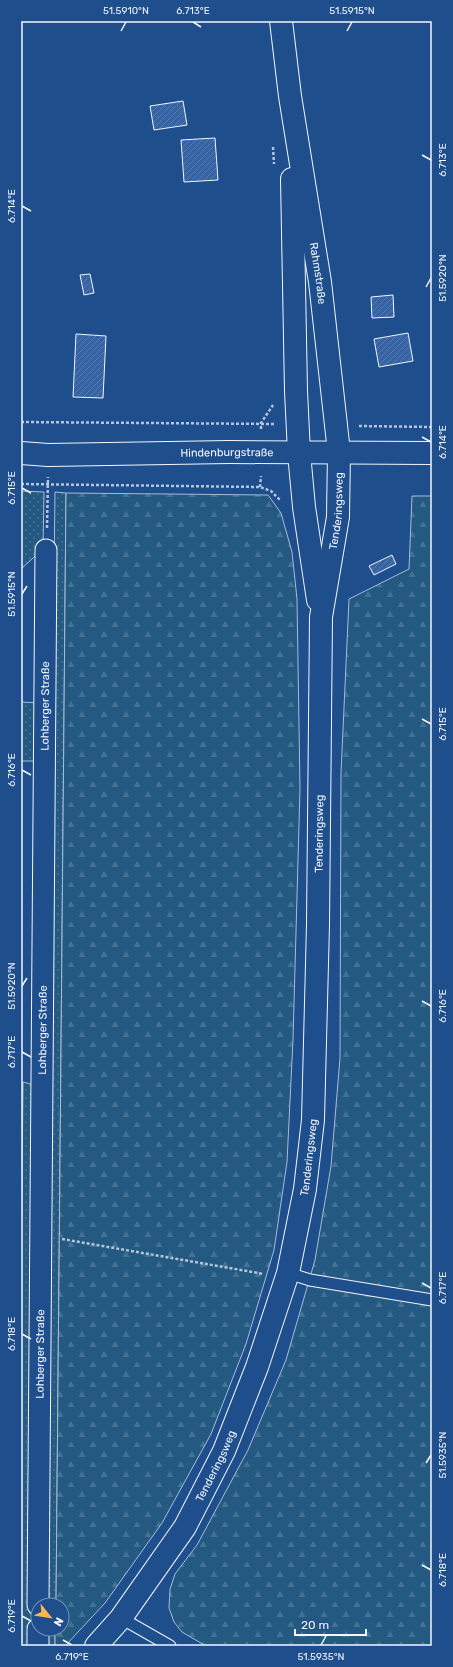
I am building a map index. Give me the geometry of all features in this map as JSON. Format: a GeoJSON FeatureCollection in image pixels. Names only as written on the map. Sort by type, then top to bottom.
{"type":"FeatureCollection","features":[{"type":"Feature","properties":{"kind":"street","name":"Rahmstraße"},"geometry":{"type":"LineString","coordinates":[[281,21],[290,96],[320,282],[339,452]]}},
{"type":"Feature","properties":{"kind":"street","name":"Rahmstraße"},"geometry":{"type":"LineString","coordinates":[[290,96],[296,391],[299,453]]}},
{"type":"Feature","properties":{"kind":"street","name":"Hindenburgstraße"},"geometry":{"type":"LineString","coordinates":[[21,453],[48,455],[228,452],[432,453]]}},
{"type":"Feature","properties":{"kind":"street","name":"Tenderingsweg"},"geometry":{"type":"LineString","coordinates":[[96,1646],[121,1618],[185,1528],[224,1451],[257,1367],[288,1273],[305,1189],[313,1120],[318,924],[321,617],[338,518],[339,452]]}},
{"type":"Feature","properties":{"kind":"street","name":"Tenderingsweg"},"geometry":{"type":"LineString","coordinates":[[299,453],[304,507],[321,617]]}},
{"type":"Feature","properties":{"kind":"street","name":"Lohberger Straße"},"geometry":{"type":"LineString","coordinates":[[38,1597],[46,550]]}},
{"type":"Feature","properties":{"kind":"lane"},"geometry":{"type":"LineString","coordinates":[[288,1273],[310,1280],[432,1300]]}},
{"type":"Feature","properties":{"kind":"lane"},"geometry":{"type":"LineString","coordinates":[[121,1618],[170,1646]]}},
{"type":"Feature","properties":{"kind":"path"},"geometry":{"type":"LineString","coordinates":[[21,422],[261,423]]}},
{"type":"Feature","properties":{"kind":"path"},"geometry":{"type":"LineString","coordinates":[[46,550],[48,455]]}},
{"type":"Feature","properties":{"kind":"path"},"geometry":{"type":"LineString","coordinates":[[21,484],[260,487]]}},
{"type":"Feature","properties":{"kind":"path"},"geometry":{"type":"LineString","coordinates":[[42,1237],[75,1241],[268,1275],[288,1273]]}},
{"type":"Feature","properties":{"kind":"green space"},"geometry":{"type":"Polygon","coordinates":[[[21,491],[44,492],[43,549],[21,569],[21,491]]]}},
{"type":"Feature","properties":{"kind":"green space"},"geometry":{"type":"Polygon","coordinates":[[[55,492],[66,493],[56,1597],[42,1597],[55,492]]]}},
{"type":"Feature","properties":{"kind":"green space"},"geometry":{"type":"Polygon","coordinates":[[[66,493],[268,495],[281,513],[292,552],[297,599],[300,788],[293,1040],[287,1162],[274,1250],[246,1344],[211,1434],[162,1523],[105,1603],[65,1646],[55,1646],[55,1637],[70,1637],[70,1597],[56,1597],[66,493]]]}},
{"type":"Feature","properties":{"kind":"green space"},"geometry":{"type":"Polygon","coordinates":[[[412,496],[432,496],[432,1646],[206,1646],[182,1632],[174,1622],[169,1608],[170,1589],[175,1574],[197,1545],[248,1450],[286,1360],[315,1260],[331,1166],[340,1058],[341,773],[349,599],[409,569],[412,496]]]}},
{"type":"Feature","properties":{"kind":"green space"},"geometry":{"type":"Polygon","coordinates":[[[21,702],[41,703],[40,761],[21,761],[21,702]]]}},
{"type":"Feature","properties":{"kind":"green space"},"geometry":{"type":"Polygon","coordinates":[[[23,1082],[38,1086],[33,1597],[30,1597],[30,1637],[32,1637],[32,1646],[21,1646],[21,1274],[23,1082]]]}},
{"type":"Feature","properties":{"kind":"green space"},"geometry":{"type":"Polygon","coordinates":[[[43,1637],[55,1637],[55,1646],[44,1646],[43,1637]]]}},
{"type":"Feature","properties":{"kind":"building"},"geometry":{"type":"Polygon","coordinates":[[[183,101],[187,125],[154,130],[150,106],[183,101]]]}},
{"type":"Feature","properties":{"kind":"building"},"geometry":{"type":"Polygon","coordinates":[[[215,138],[218,180],[184,182],[181,140],[215,138]]]}},
{"type":"Feature","properties":{"kind":"building"},"geometry":{"type":"Polygon","coordinates":[[[90,274],[94,293],[84,295],[80,275],[90,274]]]}},
{"type":"Feature","properties":{"kind":"building"},"geometry":{"type":"Polygon","coordinates":[[[393,295],[394,317],[372,318],[371,297],[393,295]]]}},
{"type":"Feature","properties":{"kind":"building"},"geometry":{"type":"Polygon","coordinates":[[[408,333],[413,361],[379,367],[374,339],[408,333]]]}},
{"type":"Feature","properties":{"kind":"building"},"geometry":{"type":"Polygon","coordinates":[[[76,334],[106,336],[103,398],[73,397],[76,334]]]}},
{"type":"Feature","properties":{"kind":"building"},"geometry":{"type":"Polygon","coordinates":[[[392,555],[396,564],[374,575],[369,566],[392,555]]]}}]}
